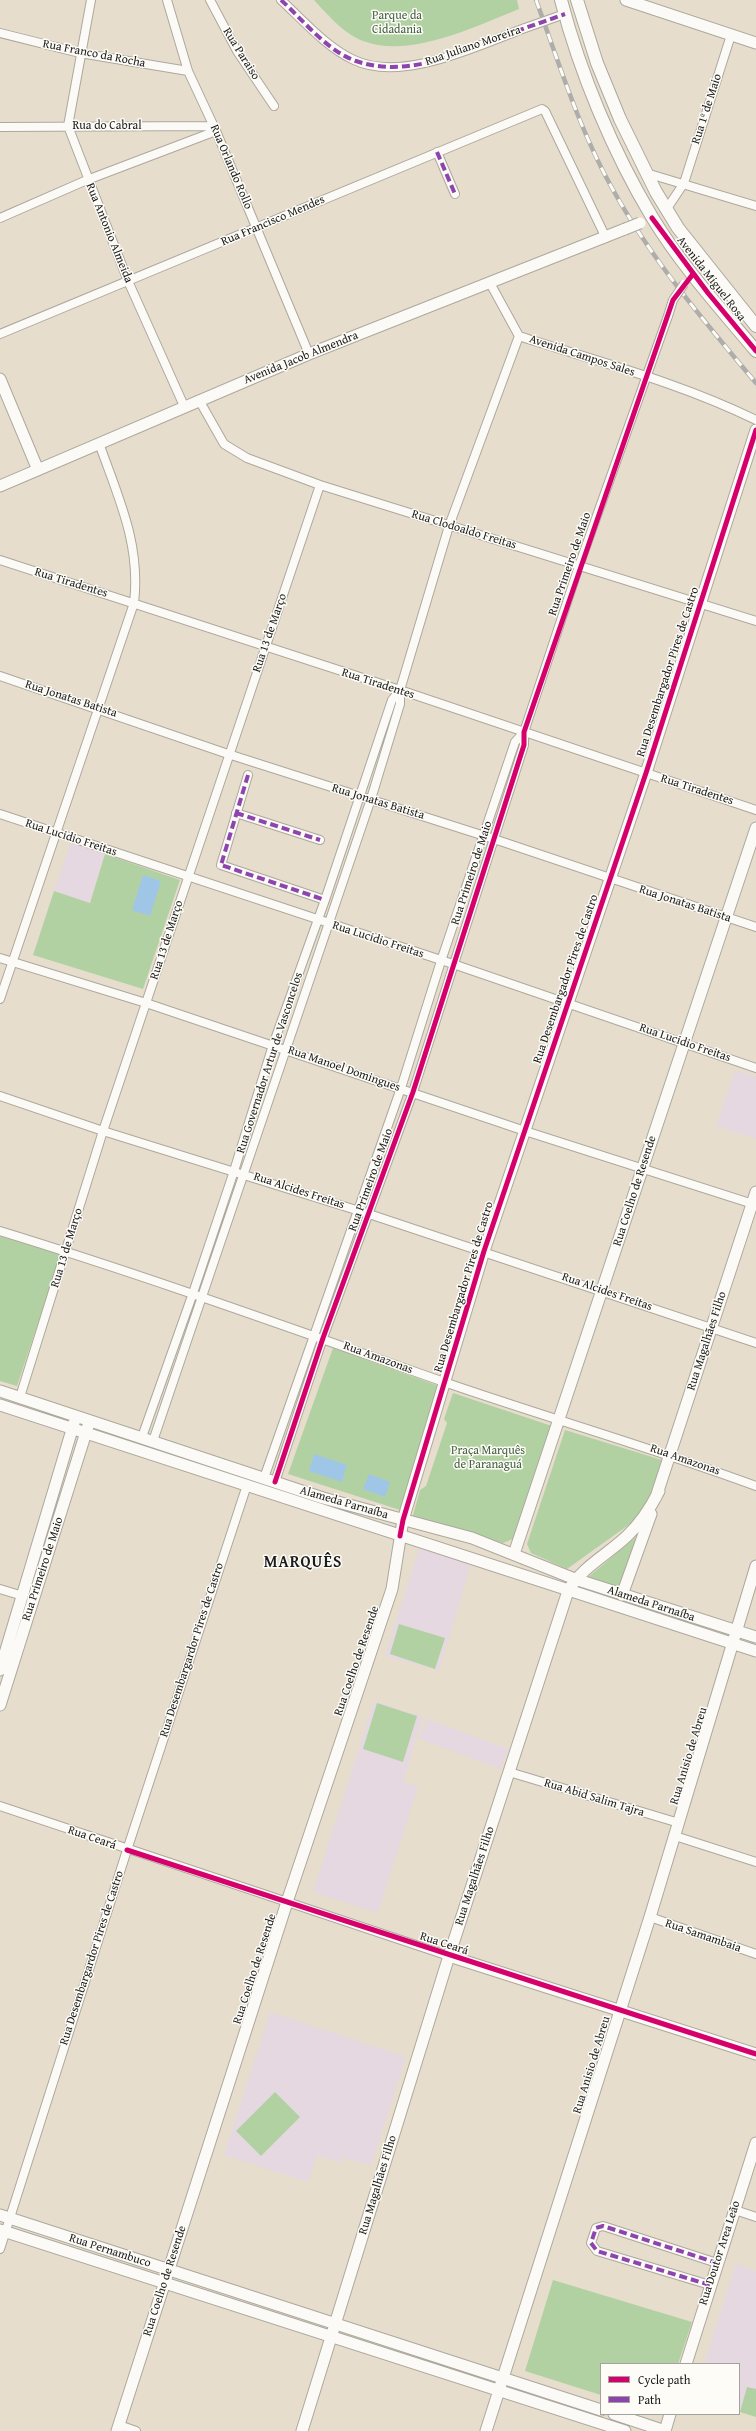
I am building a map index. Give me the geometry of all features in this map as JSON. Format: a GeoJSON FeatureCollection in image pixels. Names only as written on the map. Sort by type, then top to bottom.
{"type":"FeatureCollection","features":[{"type":"Feature","properties":{"kind":"main road","name":"Avenida Miguel Rosa"},"geometry":{"type":"LineString","coordinates":[[561,0],[562,15],[605,123],[652,218],[693,274],[756,351]]}},
{"type":"Feature","properties":{"kind":"main road","name":"Avenida Miguel Rosa"},"geometry":{"type":"LineString","coordinates":[[577,0],[597,63],[620,119],[666,210],[719,282],[756,326]]}},
{"type":"Feature","properties":{"kind":"main road"},"geometry":{"type":"LineString","coordinates":[[626,0],[756,44]]}},
{"type":"Feature","properties":{"kind":"main road"},"geometry":{"type":"LineString","coordinates":[[652,218],[666,210]]}},
{"type":"Feature","properties":{"kind":"main road","name":"Avenida Jacob Almendra"},"geometry":{"type":"LineString","coordinates":[[0,486],[184,406],[309,354],[606,238],[652,218]]}},
{"type":"Feature","properties":{"kind":"main road"},"geometry":{"type":"LineString","coordinates":[[0,379],[38,470]]}},
{"type":"Feature","properties":{"kind":"main road","name":"Rua Desembargador Pires de Castro"},"geometry":{"type":"LineString","coordinates":[[400,1536],[402,1520],[484,1251],[646,773],[756,430]]}},
{"type":"Feature","properties":{"kind":"main road","name":"Rua Coelho de Resende"},"geometry":{"type":"LineString","coordinates":[[514,1554],[684,1042],[728,918],[756,828]]}},
{"type":"Feature","properties":{"kind":"main road","name":"Rua Magalhães Filho"},"geometry":{"type":"LineString","coordinates":[[622,1595],[659,1491],[711,1328],[754,1205],[756,1192]]}},
{"type":"Feature","properties":{"kind":"main road","name":"Alameda Parnaíba"},"geometry":{"type":"LineString","coordinates":[[0,1391],[153,1440],[323,1498],[472,1538],[575,1579],[756,1637]]}},
{"type":"Feature","properties":{"kind":"main road","name":"Alameda Parnaíba"},"geometry":{"type":"LineString","coordinates":[[0,1405],[568,1592],[756,1651]]}},
{"type":"Feature","properties":{"kind":"main road","name":"Rua Primeiro de Maio"},"geometry":{"type":"LineString","coordinates":[[0,1670],[3,1654],[23,1596],[76,1415]]}},
{"type":"Feature","properties":{"kind":"main road","name":"Rua Primeiro de Maio"},"geometry":{"type":"LineString","coordinates":[[0,1705],[90,1420]]}},
{"type":"Feature","properties":{"kind":"main road","name":"Rua Magalhães Filho"},"geometry":{"type":"LineString","coordinates":[[302,2431],[334,2323],[450,1956],[568,1592],[575,1579],[587,1566],[628,1535],[650,1508],[659,1491]]}},
{"type":"Feature","properties":{"kind":"main road","name":"Rua Coelho de Resende"},"geometry":{"type":"LineString","coordinates":[[118,2428],[287,1902],[392,1588],[400,1536]]}},
{"type":"Feature","properties":{"kind":"main road","name":"Rua Anisio de Abreu"},"geometry":{"type":"LineString","coordinates":[[486,2431],[505,2378],[620,2009],[650,1918],[734,1644],[756,1566]]}},
{"type":"Feature","properties":{"kind":"main road","name":"Rua Ceará"},"geometry":{"type":"LineString","coordinates":[[450,1956],[620,2009],[756,2054]]}},
{"type":"Feature","properties":{"kind":"main road","name":"Rua Doutor Area Leão"},"geometry":{"type":"LineString","coordinates":[[686,2363],[756,2143]]}},
{"type":"Feature","properties":{"kind":"main road","name":"Rua Pernambuco"},"geometry":{"type":"LineString","coordinates":[[5,2217],[600,2410]]}},
{"type":"Feature","properties":{"kind":"main road","name":"Rua Pernambuco"},"geometry":{"type":"LineString","coordinates":[[3,2231],[625,2431]]}},
{"type":"Feature","properties":{"kind":"main road"},"geometry":{"type":"LineString","coordinates":[[617,2415],[665,2431],[670,2415]]}},
{"type":"Feature","properties":{"kind":"street","name":"Rua Antonio Almeida"},"geometry":{"type":"LineString","coordinates":[[91,0],[80,53],[68,126],[87,180],[128,281],[184,406]]}},
{"type":"Feature","properties":{"kind":"street","name":"Rua Orlando Rollo"},"geometry":{"type":"LineString","coordinates":[[167,0],[188,71],[215,129],[257,227],[309,354]]}},
{"type":"Feature","properties":{"kind":"street","name":"Rua Paraiso"},"geometry":{"type":"LineString","coordinates":[[210,0],[237,51],[274,106]]}},
{"type":"Feature","properties":{"kind":"street","name":"Rua Juliano Moreira"},"geometry":{"type":"LineString","coordinates":[[281,0],[334,48],[355,61],[372,65],[413,66],[562,15]]}},
{"type":"Feature","properties":{"kind":"street","name":"Rua Franco da Rocha"},"geometry":{"type":"LineString","coordinates":[[0,33],[80,53],[188,71]]}},
{"type":"Feature","properties":{"kind":"street","name":"Rua 1º de Maio"},"geometry":{"type":"LineString","coordinates":[[684,183],[731,35]]}},
{"type":"Feature","properties":{"kind":"street","name":"Rua Francisco Mendes"},"geometry":{"type":"LineString","coordinates":[[0,334],[535,111],[545,111],[606,238]]}},
{"type":"Feature","properties":{"kind":"street","name":"Rua do Cabral"},"geometry":{"type":"LineString","coordinates":[[0,127],[68,126],[215,129]]}},
{"type":"Feature","properties":{"kind":"street"},"geometry":{"type":"LineString","coordinates":[[0,218],[87,180],[215,129]]}},
{"type":"Feature","properties":{"kind":"street"},"geometry":{"type":"LineString","coordinates":[[437,152],[455,194]]}},
{"type":"Feature","properties":{"kind":"street"},"geometry":{"type":"LineString","coordinates":[[646,173],[684,183],[756,206]]}},
{"type":"Feature","properties":{"kind":"street"},"geometry":{"type":"LineString","coordinates":[[666,210],[684,183]]}},
{"type":"Feature","properties":{"kind":"street","name":"Rua Primeiro de Maio"},"geometry":{"type":"LineString","coordinates":[[275,1482],[323,1338],[413,1092],[524,745],[524,732],[580,566],[648,377],[673,300],[693,274]]}},
{"type":"Feature","properties":{"kind":"street"},"geometry":{"type":"LineString","coordinates":[[490,283],[519,336]]}},
{"type":"Feature","properties":{"kind":"street","name":"Avenida Campos Sales"},"geometry":{"type":"LineString","coordinates":[[519,336],[648,377],[726,405],[756,420]]}},
{"type":"Feature","properties":{"kind":"street","name":"Rua Governador Artur de Vasconcelos"},"geometry":{"type":"LineString","coordinates":[[153,1440],[204,1296],[285,1049],[371,799],[400,704],[400,690],[449,526],[519,336]]}},
{"type":"Feature","properties":{"kind":"street","name":"Rua Clodoaldo Freitas"},"geometry":{"type":"LineString","coordinates":[[199,400],[219,438],[231,450],[247,458],[320,485],[756,622]]}},
{"type":"Feature","properties":{"kind":"street"},"geometry":{"type":"LineString","coordinates":[[0,999],[134,603],[136,582],[135,552],[129,527],[99,443]]}},
{"type":"Feature","properties":{"kind":"street","name":"Rua 13 de Março"},"geometry":{"type":"LineString","coordinates":[[20,1397],[103,1131],[228,754],[320,485]]}},
{"type":"Feature","properties":{"kind":"street","name":"Rua Tiradentes"},"geometry":{"type":"LineString","coordinates":[[0,560],[400,690],[756,810]]}},
{"type":"Feature","properties":{"kind":"street","name":"Rua Jonatas Batista"},"geometry":{"type":"LineString","coordinates":[[0,676],[98,708],[228,754],[494,839],[756,927]]}},
{"type":"Feature","properties":{"kind":"street","name":"Rua Governador Artur de Vasconcelos"},"geometry":{"type":"LineString","coordinates":[[142,1437],[193,1293],[234,1171],[273,1045],[325,900],[392,700],[400,690]]}},
{"type":"Feature","properties":{"kind":"street","name":"Rua Primeiro de Maio"},"geometry":{"type":"LineString","coordinates":[[264,1478],[401,1088],[441,960],[515,742],[524,732]]}},
{"type":"Feature","properties":{"kind":"street"},"geometry":{"type":"LineString","coordinates":[[248,775],[221,863],[222,866],[325,900]]}},
{"type":"Feature","properties":{"kind":"street"},"geometry":{"type":"LineString","coordinates":[[236,813],[320,840]]}},
{"type":"Feature","properties":{"kind":"street","name":"Rua Lucidio Freitas"},"geometry":{"type":"LineString","coordinates":[[0,814],[328,924],[453,964],[684,1042],[756,1068]]}},
{"type":"Feature","properties":{"kind":"street","name":"Rua Manoel Domingues"},"geometry":{"type":"LineString","coordinates":[[0,958],[146,1003],[525,1131],[754,1205]]}},
{"type":"Feature","properties":{"kind":"street"},"geometry":{"type":"LineString","coordinates":[[428,1003],[441,1007]]}},
{"type":"Feature","properties":{"kind":"street","name":"Rua Alcides Freitas"},"geometry":{"type":"LineString","coordinates":[[0,1096],[103,1131],[244,1174],[484,1251],[756,1343]]}},
{"type":"Feature","properties":{"kind":"street","name":"Rua Amazonas"},"geometry":{"type":"LineString","coordinates":[[0,1231],[204,1296],[444,1382],[559,1421],[670,1454],[756,1486]]}},
{"type":"Feature","properties":{"kind":"street"},"geometry":{"type":"LineString","coordinates":[[282,1426],[292,1430]]}},
{"type":"Feature","properties":{"kind":"street","name":"Rua Desembargardor Pires de Castro"},"geometry":{"type":"LineString","coordinates":[[0,2249],[5,2217],[246,1485]]}},
{"type":"Feature","properties":{"kind":"street"},"geometry":{"type":"LineString","coordinates":[[0,1589],[23,1596]]}},
{"type":"Feature","properties":{"kind":"street","name":"Rua Abid Salim Tajra"},"geometry":{"type":"LineString","coordinates":[[509,1772],[679,1823]]}},
{"type":"Feature","properties":{"kind":"street","name":"Rua Ceará"},"geometry":{"type":"LineString","coordinates":[[0,1806],[127,1850],[450,1956]]}},
{"type":"Feature","properties":{"kind":"street"},"geometry":{"type":"LineString","coordinates":[[675,1836],[756,1862]]}},
{"type":"Feature","properties":{"kind":"street","name":"Rua Samambaia"},"geometry":{"type":"LineString","coordinates":[[650,1918],[756,1954]]}},
{"type":"Feature","properties":{"kind":"street"},"geometry":{"type":"LineString","coordinates":[[735,2210],[756,2217]]}},
{"type":"Feature","properties":{"kind":"street"},"geometry":{"type":"LineString","coordinates":[[710,2285],[597,2251],[591,2243],[596,2228],[603,2226],[717,2263]]}},
{"type":"Feature","properties":{"kind":"street"},"geometry":{"type":"LineString","coordinates":[[118,2428],[136,2431]]}},
{"type":"Feature","properties":{"kind":"shaded area"},"geometry":{"type":"Polygon","coordinates":[[[71,842],[105,854],[90,903],[54,891],[71,842]]]}},
{"type":"Feature","properties":{"kind":"shaded area"},"geometry":{"type":"Polygon","coordinates":[[[735,1070],[756,1077],[756,1139],[716,1126],[735,1070]]]}},
{"type":"Feature","properties":{"kind":"shaded area"},"geometry":{"type":"Polygon","coordinates":[[[420,1546],[471,1564],[439,1671],[385,1656],[420,1546]]]}},
{"type":"Feature","properties":{"kind":"shaded area"},"geometry":{"type":"Polygon","coordinates":[[[374,1701],[423,1717],[403,1781],[418,1787],[378,1913],[313,1892],[374,1701]]]}},
{"type":"Feature","properties":{"kind":"shaded area"},"geometry":{"type":"Polygon","coordinates":[[[427,1719],[508,1749],[501,1769],[419,1739],[427,1719]]]}},
{"type":"Feature","properties":{"kind":"shaded area"},"geometry":{"type":"Polygon","coordinates":[[[270,2012],[406,2057],[371,2166],[342,2157],[340,2163],[317,2155],[308,2182],[224,2155],[270,2012]]]}},
{"type":"Feature","properties":{"kind":"shaded area"},"geometry":{"type":"Polygon","coordinates":[[[736,2264],[756,2271],[756,2417],[740,2411],[740,2363],[704,2363],[736,2264]]]}},
{"type":"Feature","properties":{"kind":"green space","name":"Parque da Cidadania"},"geometry":{"type":"Polygon","coordinates":[[[314,0],[517,0],[519,9],[483,24],[442,38],[401,46],[381,45],[356,38],[336,23],[314,0]]]}},
{"type":"Feature","properties":{"kind":"green space"},"geometry":{"type":"Polygon","coordinates":[[[105,854],[180,880],[143,989],[33,955],[54,891],[90,903],[105,854]]]}},
{"type":"Feature","properties":{"kind":"green space"},"geometry":{"type":"Polygon","coordinates":[[[0,1236],[61,1254],[17,1386],[0,1381],[0,1236]]]}},
{"type":"Feature","properties":{"kind":"green space"},"geometry":{"type":"Polygon","coordinates":[[[333,1348],[439,1386],[400,1510],[288,1474],[333,1348]]]}},
{"type":"Feature","properties":{"kind":"green space","name":"Praça Marquês de Paranaguá"},"geometry":{"type":"Polygon","coordinates":[[[453,1393],[552,1426],[513,1539],[503,1543],[445,1526],[412,1519],[420,1490],[426,1486],[447,1423],[444,1419],[453,1393]]]}},
{"type":"Feature","properties":{"kind":"green space","name":"Praça Marquês de Paranaguá"},"geometry":{"type":"Polygon","coordinates":[[[565,1430],[662,1460],[649,1499],[634,1521],[567,1569],[531,1553],[527,1544],[565,1430]]]}},
{"type":"Feature","properties":{"kind":"green space"},"geometry":{"type":"Polygon","coordinates":[[[636,1537],[618,1589],[587,1578],[636,1537]]]}},
{"type":"Feature","properties":{"kind":"green space"},"geometry":{"type":"Polygon","coordinates":[[[399,1624],[445,1638],[435,1669],[390,1654],[399,1624]]]}},
{"type":"Feature","properties":{"kind":"green space"},"geometry":{"type":"Polygon","coordinates":[[[377,1703],[417,1716],[403,1762],[363,1749],[377,1703]]]}},
{"type":"Feature","properties":{"kind":"green space"},"geometry":{"type":"Polygon","coordinates":[[[275,2092],[300,2117],[261,2156],[236,2131],[275,2092]]]}},
{"type":"Feature","properties":{"kind":"green space"},"geometry":{"type":"Polygon","coordinates":[[[553,2280],[692,2322],[678,2363],[600,2363],[600,2395],[525,2371],[553,2280]]]}},
{"type":"Feature","properties":{"kind":"green space"},"geometry":{"type":"Polygon","coordinates":[[[747,2387],[756,2389],[756,2417],[740,2412],[747,2387]]]}},
{"type":"Feature","properties":{"kind":"water"},"geometry":{"type":"Polygon","coordinates":[[[143,875],[161,881],[150,916],[132,910],[143,875]]]}},
{"type":"Feature","properties":{"kind":"water"},"geometry":{"type":"Polygon","coordinates":[[[314,1454],[347,1465],[342,1482],[309,1471],[314,1454]]]}},
{"type":"Feature","properties":{"kind":"water"},"geometry":{"type":"Polygon","coordinates":[[[369,1474],[390,1482],[385,1497],[363,1489],[369,1474]]]}},
{"type":"Feature","properties":{"kind":"railway"},"geometry":{"type":"LineString","coordinates":[[536,0],[561,72],[589,143],[612,188],[627,214],[661,265],[698,313],[756,383]]}},
{"type":"Feature","properties":{"kind":"marked path"},"geometry":{"type":"LineString","coordinates":[[281,0],[325,43],[345,56],[374,66],[393,67],[411,66],[447,57],[565,14]]}},
{"type":"Feature","properties":{"kind":"marked path"},"geometry":{"type":"LineString","coordinates":[[437,152],[455,194]]}},
{"type":"Feature","properties":{"kind":"marked path"},"geometry":{"type":"LineString","coordinates":[[248,775],[221,865],[325,900]]}},
{"type":"Feature","properties":{"kind":"marked path"},"geometry":{"type":"LineString","coordinates":[[236,813],[320,840]]}},
{"type":"Feature","properties":{"kind":"marked path"},"geometry":{"type":"LineString","coordinates":[[710,2285],[597,2251],[591,2243],[596,2228],[603,2226],[717,2263]]}},
{"type":"Feature","properties":{"kind":"cycle path"},"geometry":{"type":"LineString","coordinates":[[652,218],[708,293],[756,351]]}},
{"type":"Feature","properties":{"kind":"cycle path"},"geometry":{"type":"LineString","coordinates":[[275,1482],[323,1338],[413,1092],[524,745],[524,732],[673,300],[693,274]]}},
{"type":"Feature","properties":{"kind":"cycle path"},"geometry":{"type":"LineString","coordinates":[[400,1536],[403,1520],[484,1251],[646,773],[756,430]]}},
{"type":"Feature","properties":{"kind":"cycle path"},"geometry":{"type":"LineString","coordinates":[[127,1850],[756,2054]]}},
{"type":"Feature","properties":{"kind":"district","name":"MARQUÊS"},"geometry":{"type":"Point","coordinates":[303,1563]}}]}
